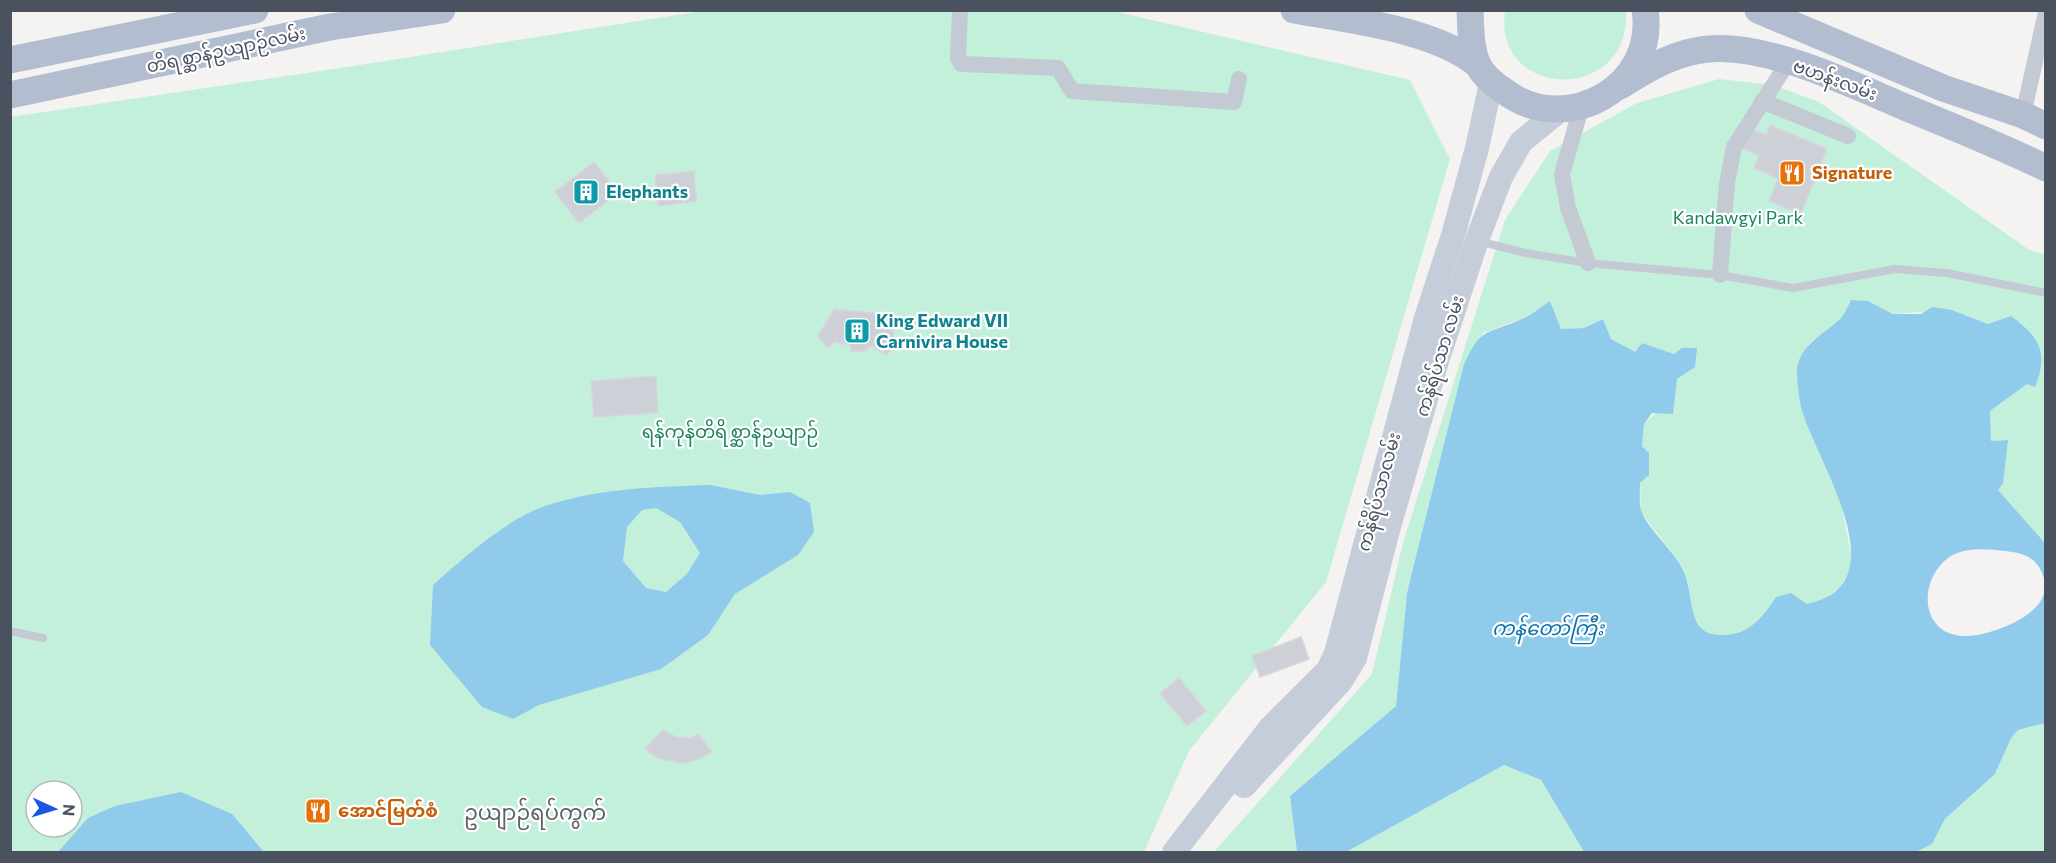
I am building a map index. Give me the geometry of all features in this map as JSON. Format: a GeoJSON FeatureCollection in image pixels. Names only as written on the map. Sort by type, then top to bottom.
{"type":"FeatureCollection","features":[{"type":"Feature","properties":{"kind":"main road","name":"တိရစ္ဆာန်ဥယျာဉ်လမ်း"},"geometry":{"type":"LineString","coordinates":[[10,60],[255,10]]}},
{"type":"Feature","properties":{"kind":"main road","name":"တိရစ္ဆာန်ဥယျာဉ်လမ်း"},"geometry":{"type":"LineString","coordinates":[[10,96],[330,27],[442,10]]}},
{"type":"Feature","properties":{"kind":"main road"},"geometry":{"type":"LineString","coordinates":[[1294,10],[1378,25],[1461,51],[1517,100],[1540,109],[1570,110]]}},
{"type":"Feature","properties":{"kind":"main road"},"geometry":{"type":"LineString","coordinates":[[1470,10],[1471,38],[1485,74]]}},
{"type":"Feature","properties":{"kind":"main road"},"geometry":{"type":"LineString","coordinates":[[1620,86],[1634,68],[1644,45],[1647,20],[1645,10]]}},
{"type":"Feature","properties":{"kind":"main road","name":"ဗဟန်းလမ်း"},"geometry":{"type":"LineString","coordinates":[[1758,10],[1943,88],[2034,121]]}},
{"type":"Feature","properties":{"kind":"main road","name":"ဗဟန်းလမ်း"},"geometry":{"type":"LineString","coordinates":[[1570,110],[1602,99],[1620,86],[1673,57],[1707,49],[1742,50],[1788,62],[1845,82],[2046,168]]}},
{"type":"Feature","properties":{"kind":"main road","name":"ကန်ရိပ်သာလမ်း"},"geometry":{"type":"LineString","coordinates":[[1174,852],[1273,740],[1328,670],[1336,653],[1425,318],[1466,236],[1485,74]]}},
{"type":"Feature","properties":{"kind":"main road"},"geometry":{"type":"LineString","coordinates":[[1466,236],[1521,142],[1570,110]]}},
{"type":"Feature","properties":{"kind":"main road"},"geometry":{"type":"LineString","coordinates":[[1195,852],[1246,783],[1273,740]]}},
{"type":"Feature","properties":{"kind":"street"},"geometry":{"type":"LineString","coordinates":[[960,10],[958,57],[961,64],[1058,68],[1072,91],[1234,102],[1239,79]]}},
{"type":"Feature","properties":{"kind":"street"},"geometry":{"type":"LineString","coordinates":[[2034,121],[2046,12]]}},
{"type":"Feature","properties":{"kind":"street"},"geometry":{"type":"LineString","coordinates":[[1720,275],[1727,183],[1734,147],[1788,62]]}},
{"type":"Feature","properties":{"kind":"street"},"geometry":{"type":"LineString","coordinates":[[1762,102],[1848,136]]}},
{"type":"Feature","properties":{"kind":"street"},"geometry":{"type":"LineString","coordinates":[[1570,110],[1562,174],[1568,208],[1588,263]]}},
{"type":"Feature","properties":{"kind":"lane"},"geometry":{"type":"LineString","coordinates":[[1466,236],[1525,253],[1588,263],[1720,275],[1793,288],[1895,269],[1947,273],[2046,293]]}},
{"type":"Feature","properties":{"kind":"lane"},"geometry":{"type":"LineString","coordinates":[[10,631],[43,638]]}},
{"type":"Feature","properties":{"kind":"green space","name":"ရန်ကုန်တိရိစ္ဆာန်ဥယျာဉ်"},"geometry":{"type":"Polygon","coordinates":[[[1109,10],[1410,80],[1450,159],[1326,582],[1189,751],[1144,852],[11,852],[10,117],[702,11],[1109,10]]]}},
{"type":"Feature","properties":{"kind":"green space"},"geometry":{"type":"Polygon","coordinates":[[[1626,10],[1622,41],[1608,63],[1587,76],[1563,79],[1539,75],[1519,62],[1507,40],[1505,11],[1626,10]]]}},
{"type":"Feature","properties":{"kind":"green space","name":"Kandawgyi Park"},"geometry":{"type":"Polygon","coordinates":[[[1719,79],[1773,85],[1819,102],[2028,249],[2045,255],[2045,543],[1998,490],[2007,440],[1991,441],[1990,411],[2027,384],[2011,316],[1988,324],[1952,310],[1893,314],[1868,301],[1808,345],[1826,464],[1841,503],[1852,560],[1850,570],[1840,587],[1822,601],[1767,613],[1743,633],[1717,637],[1701,629],[1692,612],[1688,583],[1682,566],[1641,512],[1640,483],[1649,474],[1649,453],[1642,446],[1644,424],[1674,395],[1677,379],[1695,367],[1674,354],[1642,343],[1635,353],[1611,339],[1603,319],[1584,328],[1561,329],[1550,301],[1526,317],[1483,333],[1407,593],[1396,706],[1290,796],[1297,852],[1214,852],[1372,674],[1403,543],[1505,220],[1550,151],[1637,103],[1719,79]]]}},
{"type":"Feature","properties":{"kind":"green space"},"geometry":{"type":"Polygon","coordinates":[[[2045,723],[2045,852],[1916,852],[1932,844],[1945,819],[1995,774],[2011,737],[2018,730],[2045,723]]]}},
{"type":"Feature","properties":{"kind":"green space"},"geometry":{"type":"Polygon","coordinates":[[[1504,765],[1541,780],[1584,852],[1346,852],[1504,765]]]}},
{"type":"Feature","properties":{"kind":"water","name":"ကန်တော်ကြီး"},"geometry":{"type":"Polygon","coordinates":[[[1851,300],[1868,301],[1893,314],[1921,314],[1932,307],[1952,310],[1988,324],[2011,316],[2029,331],[2041,355],[2035,387],[2027,384],[1990,411],[1991,441],[2008,440],[2003,483],[1998,490],[2045,543],[2045,581],[2039,567],[2027,556],[1999,550],[1969,550],[1954,554],[1937,569],[1930,582],[1928,596],[1929,610],[1935,622],[1944,631],[1959,636],[1977,635],[2008,626],[2028,614],[2036,607],[2045,589],[2045,723],[2018,730],[2011,738],[1995,774],[1945,819],[1932,844],[1916,852],[1584,852],[1541,780],[1504,765],[1346,852],[1297,852],[1290,796],[1396,706],[1407,593],[1463,368],[1469,354],[1481,337],[1526,317],[1550,301],[1561,329],[1584,328],[1603,319],[1611,339],[1635,352],[1642,343],[1674,354],[1682,348],[1697,348],[1695,367],[1677,379],[1673,414],[1652,413],[1644,424],[1642,446],[1649,453],[1649,475],[1640,483],[1640,507],[1648,523],[1681,566],[1698,624],[1705,631],[1717,635],[1733,634],[1752,625],[1763,615],[1776,597],[1791,593],[1807,604],[1835,592],[1848,572],[1851,546],[1845,517],[1801,407],[1797,371],[1802,354],[1839,320],[1851,300]]]}},
{"type":"Feature","properties":{"kind":"water"},"geometry":{"type":"Polygon","coordinates":[[[710,485],[760,495],[790,492],[810,503],[814,532],[798,555],[735,594],[708,635],[661,669],[539,705],[513,719],[482,707],[430,645],[433,585],[483,543],[524,515],[558,502],[601,493],[710,485]],[[656,508],[642,510],[627,527],[623,561],[646,588],[666,592],[687,574],[700,553],[680,522],[656,508]]]}},
{"type":"Feature","properties":{"kind":"water"},"geometry":{"type":"Polygon","coordinates":[[[181,792],[232,814],[264,852],[58,852],[69,839],[84,839],[84,823],[88,818],[115,806],[181,792]]]}},
{"type":"Feature","properties":{"kind":"building","name":"Signature"},"geometry":{"type":"Polygon","coordinates":[[[1770,125],[1827,149],[1801,214],[1769,201],[1778,179],[1754,168],[1759,156],[1739,147],[1748,127],[1766,135],[1770,125]]]}},
{"type":"Feature","properties":{"kind":"building","name":"Elephants"},"geometry":{"type":"Polygon","coordinates":[[[594,162],[618,193],[579,223],[555,192],[594,162]]]}},
{"type":"Feature","properties":{"kind":"building"},"geometry":{"type":"Polygon","coordinates":[[[694,171],[697,201],[658,206],[655,175],[694,171]]]}},
{"type":"Feature","properties":{"kind":"building","name":"King Edward VII Carnivira House"},"geometry":{"type":"Polygon","coordinates":[[[834,309],[894,315],[893,342],[897,344],[886,355],[872,346],[863,352],[851,351],[850,345],[835,342],[828,348],[818,336],[834,309]]]}},
{"type":"Feature","properties":{"kind":"building"},"geometry":{"type":"Polygon","coordinates":[[[656,376],[658,413],[594,417],[591,381],[656,376]]]}},
{"type":"Feature","properties":{"kind":"building"},"geometry":{"type":"Polygon","coordinates":[[[1301,637],[1309,659],[1260,677],[1252,656],[1301,637]]]}},
{"type":"Feature","properties":{"kind":"building"},"geometry":{"type":"Polygon","coordinates":[[[1179,678],[1206,711],[1187,726],[1160,693],[1179,678]]]}},
{"type":"Feature","properties":{"kind":"building"},"geometry":{"type":"Polygon","coordinates":[[[663,730],[676,737],[690,738],[698,734],[712,752],[697,760],[682,763],[657,758],[645,749],[663,730]]]}},
{"type":"Feature","properties":{"kind":"place","name":"Signature"},"geometry":{"type":"Point","coordinates":[1792,173]}},
{"type":"Feature","properties":{"kind":"place","name":"Elephants"},"geometry":{"type":"Point","coordinates":[586,192]}},
{"type":"Feature","properties":{"kind":"place","name":"King Edward VII Carnivira House"},"geometry":{"type":"Point","coordinates":[857,331]}},
{"type":"Feature","properties":{"kind":"place","name":"အောင်မြတ်စံ"},"geometry":{"type":"Point","coordinates":[318,811]}},
{"type":"Feature","properties":{"kind":"district","name":"ဥယျာဉ်ရပ်ကွက်"},"geometry":{"type":"Point","coordinates":[535,813]}}]}
